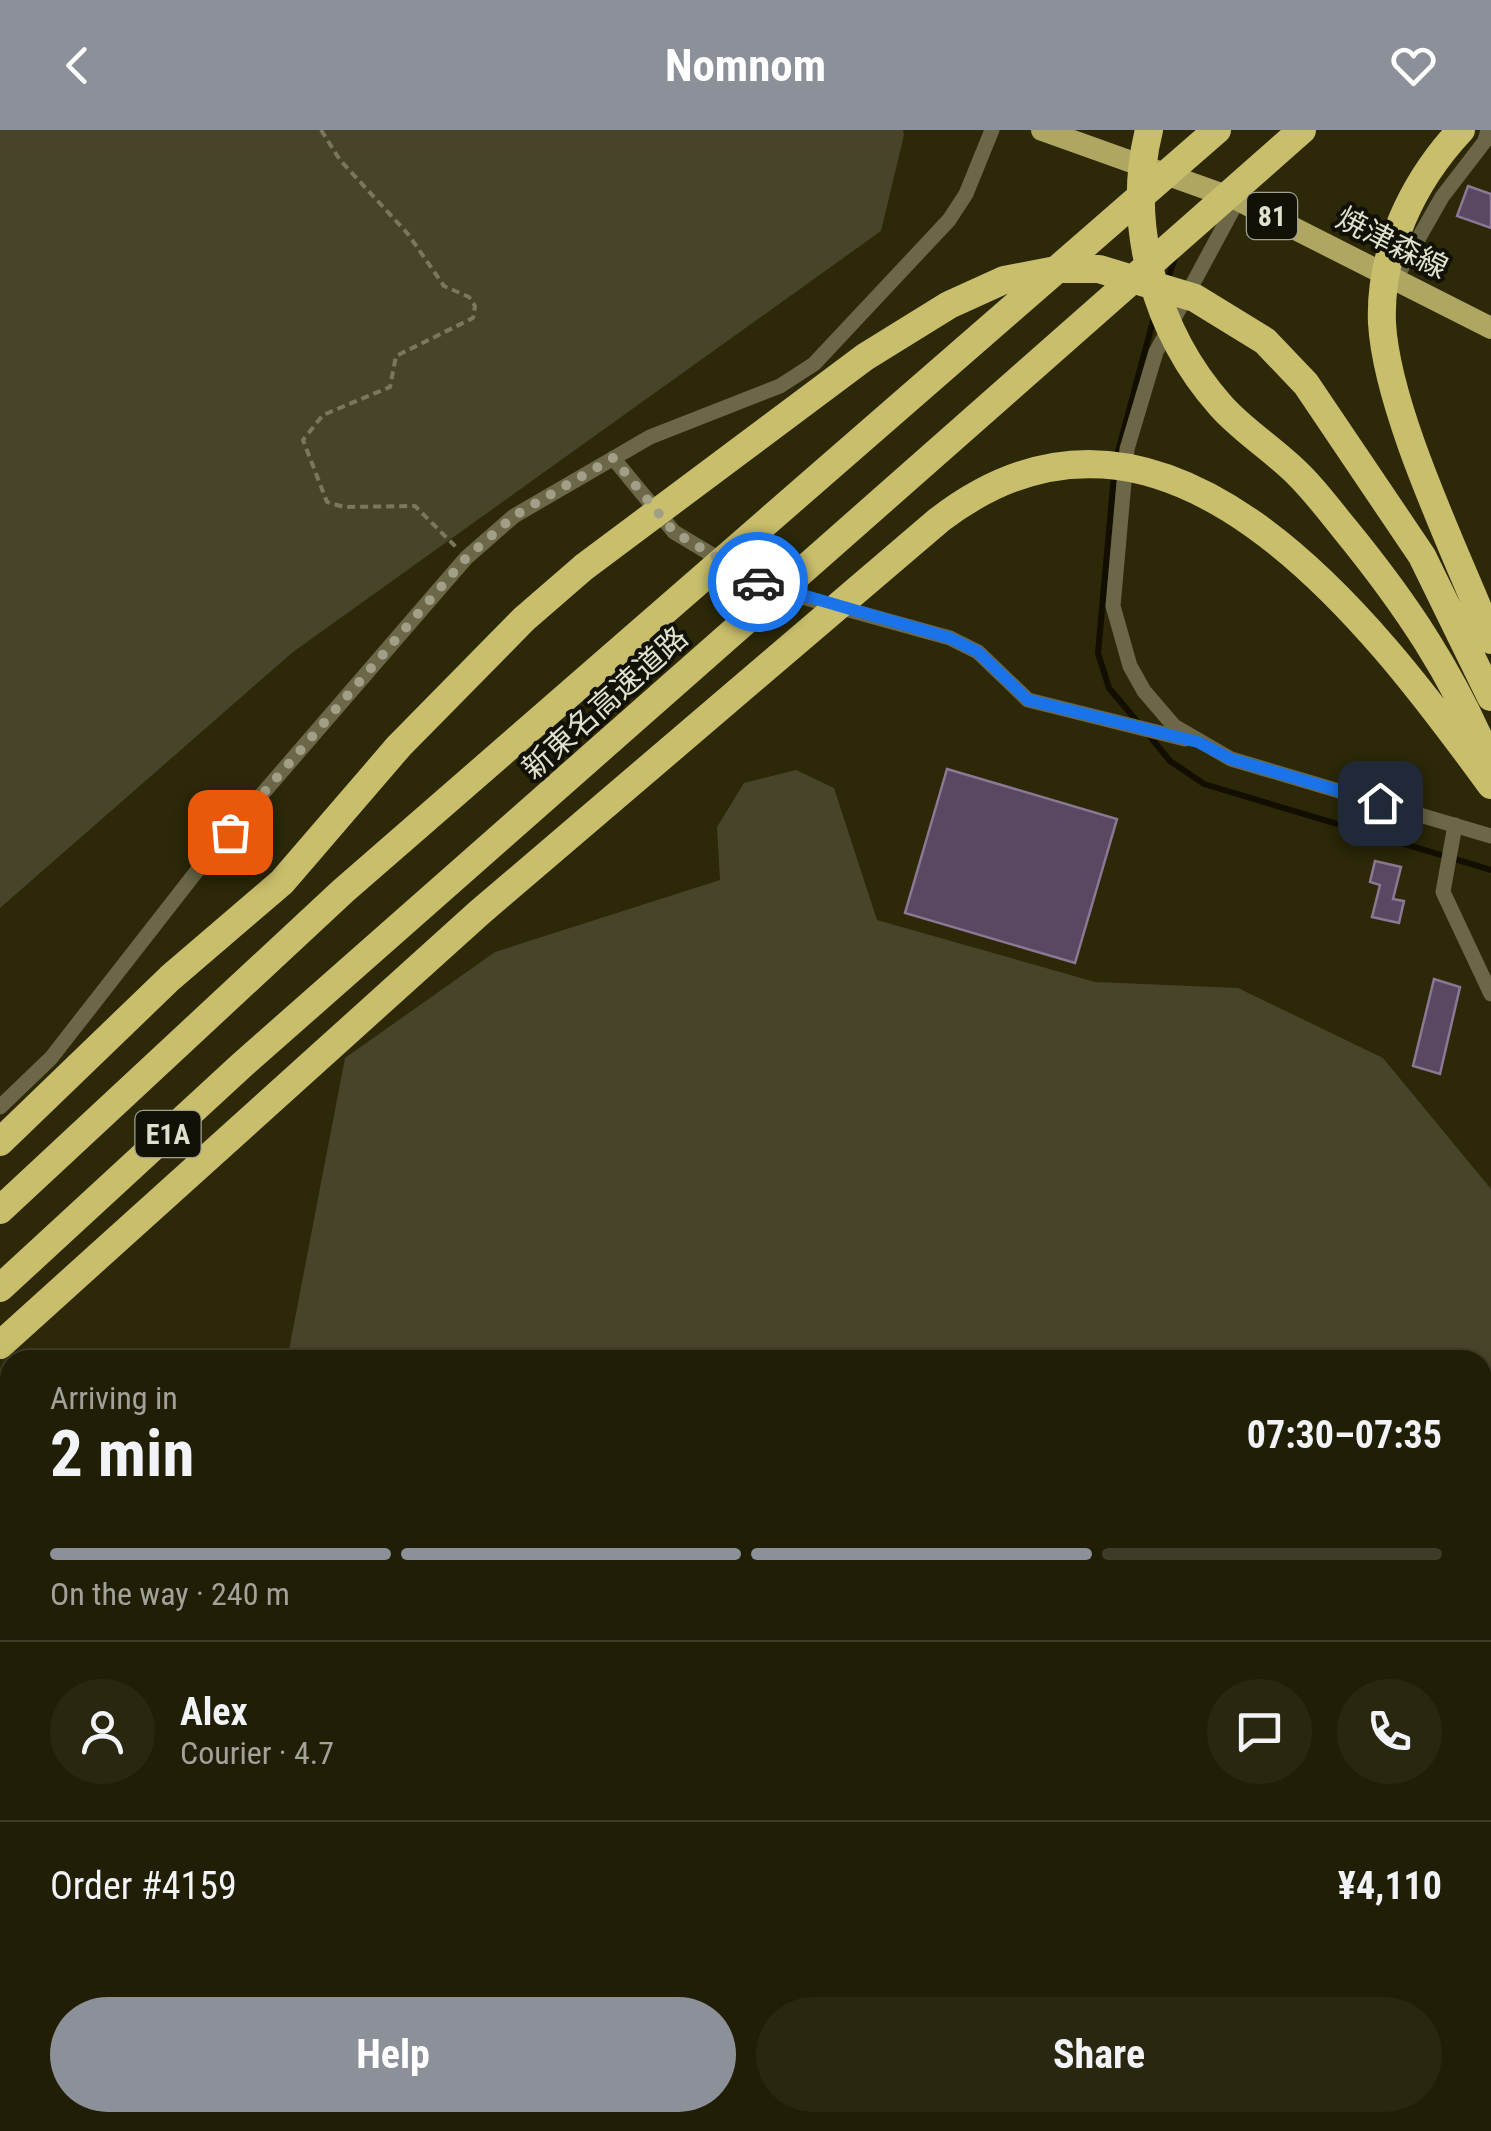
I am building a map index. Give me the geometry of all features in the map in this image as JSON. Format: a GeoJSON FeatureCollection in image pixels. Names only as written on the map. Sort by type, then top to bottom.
{"type":"FeatureCollection","features":[{"type":"Feature","properties":{"kind":"highway"},"geometry":{"type":"LineString","coordinates":[[1150,130],[1142,211],[1154,284],[1165,316],[1195,370],[1223,408],[1300,476],[1428,642],[1462,696],[1491,766]]}},
{"type":"Feature","properties":{"kind":"highway","name":"新東名高速道路"},"geometry":{"type":"LineString","coordinates":[[0,1210],[343,891],[1216,130]]}},
{"type":"Feature","properties":{"kind":"highway","name":"新東名高速道路"},"geometry":{"type":"LineString","coordinates":[[0,1288],[338,983],[1302,130]]}},
{"type":"Feature","properties":{"kind":"highway"},"geometry":{"type":"LineString","coordinates":[[1461,130],[1422,180],[1398,228],[1383,287],[1382,325],[1391,375],[1416,452],[1491,640]]}},
{"type":"Feature","properties":{"kind":"highway"},"geometry":{"type":"LineString","coordinates":[[0,1142],[170,978],[282,882],[399,746],[524,619],[584,566],[779,417],[948,305],[1004,280],[1062,269],[1100,269],[1159,284],[1236,321],[1265,341],[1306,384],[1339,429],[1422,556],[1491,697]]}},
{"type":"Feature","properties":{"kind":"highway"},"geometry":{"type":"LineString","coordinates":[[0,1346],[480,912],[938,520],[978,493],[1034,470],[1098,462],[1150,470],[1235,514],[1302,564],[1378,635],[1491,785]]}},
{"type":"Feature","properties":{"kind":"main road","name":"焼津森線"},"geometry":{"type":"LineString","coordinates":[[1042,130],[1238,200],[1491,328]]}},
{"type":"Feature","properties":{"kind":"street"},"geometry":{"type":"LineString","coordinates":[[0,1106],[51,1058],[207,858],[466,558],[514,516],[650,437],[780,386],[814,364],[949,220],[966,194],[992,130]]}},
{"type":"Feature","properties":{"kind":"street"},"geometry":{"type":"LineString","coordinates":[[1396,278],[1442,197],[1485,140],[1488,130]]}},
{"type":"Feature","properties":{"kind":"street"},"geometry":{"type":"LineString","coordinates":[[1238,200],[1156,352],[1140,395],[1127,450],[1113,606],[1130,666],[1144,691],[1174,726],[1231,759],[1491,836]]}},
{"type":"Feature","properties":{"kind":"street"},"geometry":{"type":"LineString","coordinates":[[613,458],[674,532],[766,587],[950,638],[978,652],[1028,700],[1198,742]]}},
{"type":"Feature","properties":{"kind":"street"},"geometry":{"type":"LineString","coordinates":[[1455,825],[1443,892],[1491,994]]}},
{"type":"Feature","properties":{"kind":"path"},"geometry":{"type":"LineString","coordinates":[[321,130],[340,160],[408,234],[444,286],[469,297],[475,306],[473,318],[396,356],[390,387],[323,415],[303,440],[327,502],[344,507],[415,506],[466,558]]}},
{"type":"Feature","properties":{"kind":"shaded area"},"geometry":{"type":"Polygon","coordinates":[[[0,130],[903,130],[904,135],[881,231],[293,652],[0,908],[0,130]]]}},
{"type":"Feature","properties":{"kind":"shaded area"},"geometry":{"type":"Polygon","coordinates":[[[796,770],[834,788],[877,920],[1095,982],[1238,988],[1383,1058],[1491,1189],[1491,1350],[289,1350],[345,1058],[495,952],[720,880],[717,827],[744,783],[796,770]]]}},
{"type":"Feature","properties":{"kind":"building"},"geometry":{"type":"Polygon","coordinates":[[[1468,186],[1491,194],[1491,228],[1457,216],[1468,186]]]}},
{"type":"Feature","properties":{"kind":"building"},"geometry":{"type":"Polygon","coordinates":[[[947,769],[1117,819],[1075,963],[905,913],[947,769]]]}},
{"type":"Feature","properties":{"kind":"building"},"geometry":{"type":"Polygon","coordinates":[[[1375,861],[1401,867],[1393,899],[1404,901],[1399,923],[1372,917],[1380,885],[1370,882],[1375,861]]]}},
{"type":"Feature","properties":{"kind":"building"},"geometry":{"type":"Polygon","coordinates":[[[1434,979],[1460,987],[1440,1074],[1413,1066],[1434,979]]]}},
{"type":"Feature","properties":{"kind":"waterway"},"geometry":{"type":"LineString","coordinates":[[1167,281],[1176,255]]}},
{"type":"Feature","properties":{"kind":"waterway"},"geometry":{"type":"LineString","coordinates":[[1116,459],[1154,317]]}},
{"type":"Feature","properties":{"kind":"waterway"},"geometry":{"type":"LineString","coordinates":[[1114,476],[1098,653],[1109,688],[1140,725]]}},
{"type":"Feature","properties":{"kind":"waterway"},"geometry":{"type":"LineString","coordinates":[[1148,734],[1170,761],[1204,784],[1491,870]]}},
{"type":"Feature","properties":{"kind":"way so far"},"geometry":{"type":"LineString","coordinates":[[230,832],[466,558],[514,516],[613,458],[632,486],[674,532],[758,582]]}},
{"type":"Feature","properties":{"kind":"route"},"geometry":{"type":"LineString","coordinates":[[758,582],[883,622],[950,638],[978,652],[1028,700],[1198,742],[1231,759],[1380,803]]}}]}
